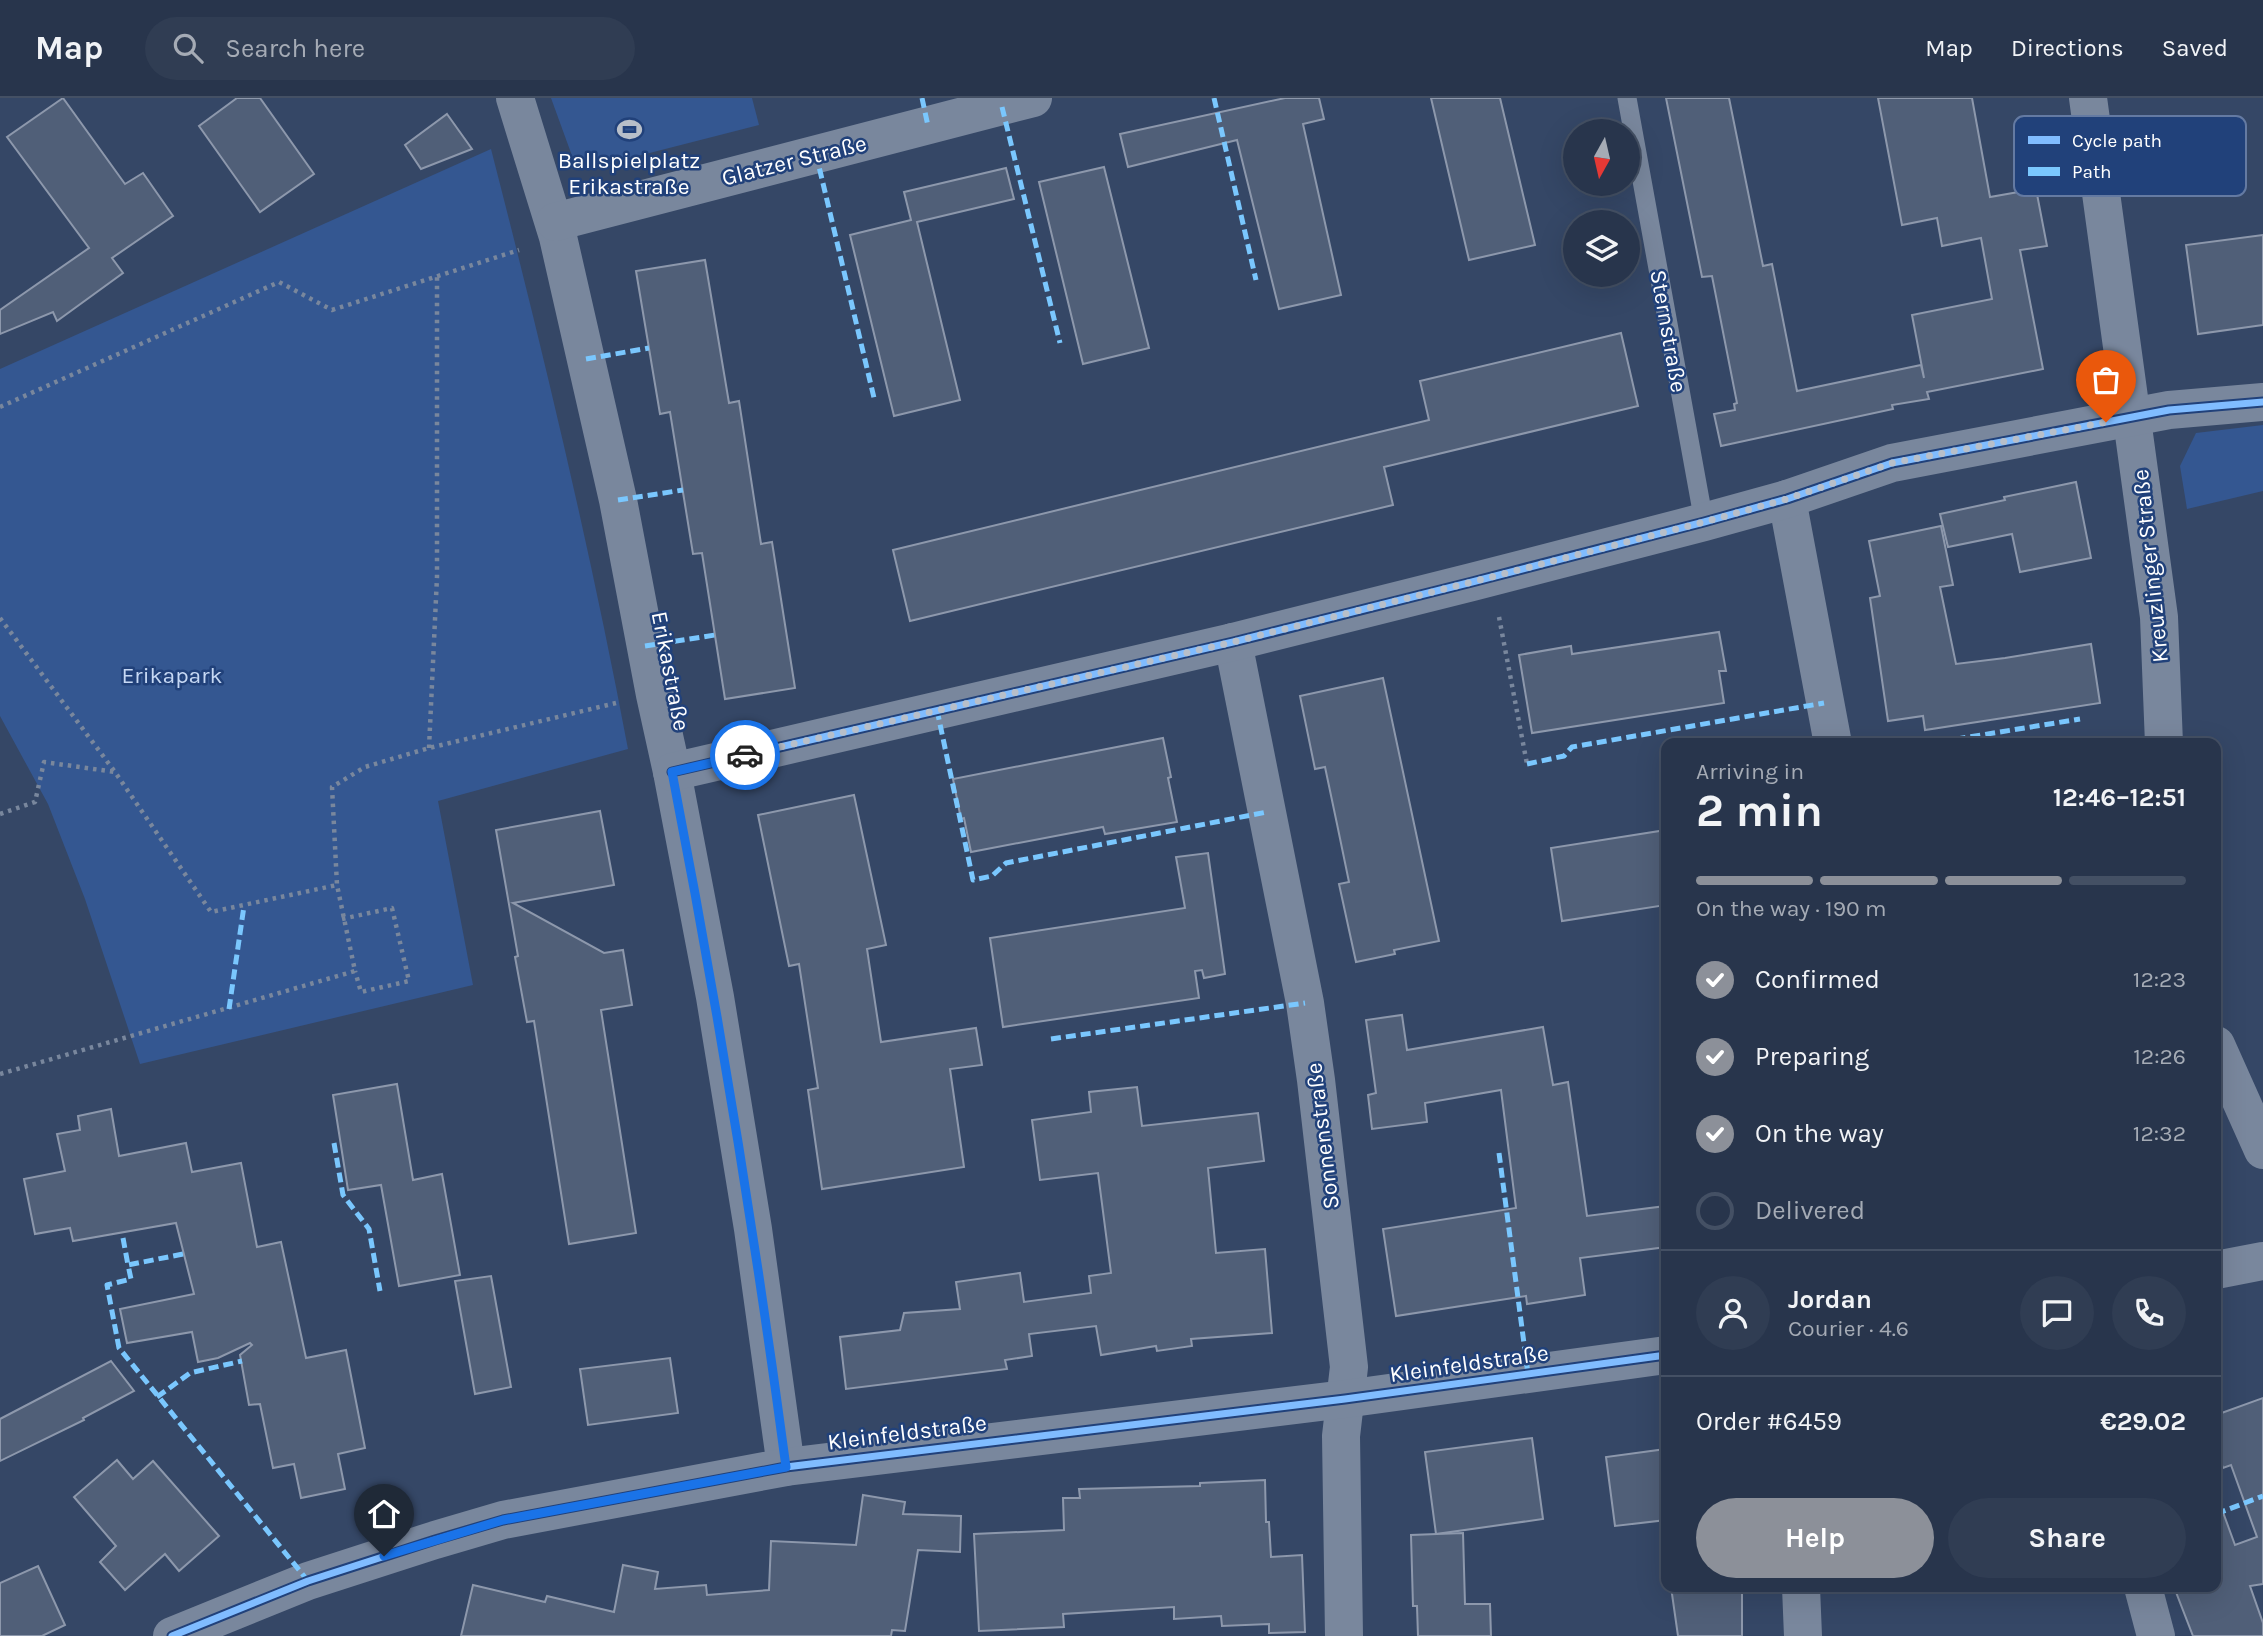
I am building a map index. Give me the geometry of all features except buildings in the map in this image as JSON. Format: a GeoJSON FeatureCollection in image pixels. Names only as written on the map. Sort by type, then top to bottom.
{"type":"FeatureCollection","features":[{"type":"Feature","properties":{"kind":"street","name":"Erikastraße"},"geometry":{"type":"LineString","coordinates":[[515,98],[556,230],[618,500],[672,772],[717,1010],[753,1230],[786,1467]]}},
{"type":"Feature","properties":{"kind":"street","name":"Glatzer Straße"},"geometry":{"type":"LineString","coordinates":[[556,230],[1033,98]]}},
{"type":"Feature","properties":{"kind":"street","name":"Kreuzlinger Straße"},"geometry":{"type":"LineString","coordinates":[[2088,98],[2090,116]]}},
{"type":"Feature","properties":{"kind":"street","name":"Kreuzlinger Straße"},"geometry":{"type":"LineString","coordinates":[[2102,196],[2159,617],[2164,738]]}},
{"type":"Feature","properties":{"kind":"street"},"geometry":{"type":"LineString","coordinates":[[672,772],[1233,642],[1704,522],[1787,499],[1892,463],[2169,410],[2263,402]]}},
{"type":"Feature","properties":{"kind":"street"},"geometry":{"type":"LineString","coordinates":[[1787,499],[1832,738]]}},
{"type":"Feature","properties":{"kind":"street","name":"Sonnenstraße"},"geometry":{"type":"LineString","coordinates":[[1233,642],[1305,1003],[1349,1367],[1341,1436],[1344,1636]]}},
{"type":"Feature","properties":{"kind":"street"},"geometry":{"type":"LineString","coordinates":[[2221,1056],[2263,1150]]}},
{"type":"Feature","properties":{"kind":"street"},"geometry":{"type":"LineString","coordinates":[[2221,1269],[2263,1261]]}},
{"type":"Feature","properties":{"kind":"street","name":"Kleinfeldstraße"},"geometry":{"type":"LineString","coordinates":[[172,1636],[308,1581],[503,1520],[786,1467],[1345,1399],[1661,1356]]}},
{"type":"Feature","properties":{"kind":"street"},"geometry":{"type":"LineString","coordinates":[[1801,1592],[1803,1636]]}},
{"type":"Feature","properties":{"kind":"street"},"geometry":{"type":"LineString","coordinates":[[2144,1592],[2156,1636]]}},
{"type":"Feature","properties":{"kind":"lane","name":"Sternstraße"},"geometry":{"type":"LineString","coordinates":[[1627,98],[1704,522]]}},
{"type":"Feature","properties":{"kind":"path"},"geometry":{"type":"LineString","coordinates":[[0,407],[279,282],[332,310],[437,276],[556,230]]}},
{"type":"Feature","properties":{"kind":"path"},"geometry":{"type":"LineString","coordinates":[[429,748],[437,577],[437,276]]}},
{"type":"Feature","properties":{"kind":"path"},"geometry":{"type":"LineString","coordinates":[[1499,616],[1527,764]]}},
{"type":"Feature","properties":{"kind":"path"},"geometry":{"type":"LineString","coordinates":[[0,618],[115,772],[211,912],[337,885]]}},
{"type":"Feature","properties":{"kind":"path"},"geometry":{"type":"LineString","coordinates":[[342,919],[392,908],[409,981],[361,992],[342,919],[337,885],[332,787],[365,767],[429,748],[655,695]]}},
{"type":"Feature","properties":{"kind":"path"},"geometry":{"type":"LineString","coordinates":[[0,814],[35,802],[44,762],[115,772]]}},
{"type":"Feature","properties":{"kind":"path"},"geometry":{"type":"LineString","coordinates":[[0,1074],[355,971]]}},
{"type":"Feature","properties":{"kind":"green space"},"geometry":{"type":"Polygon","coordinates":[[[551,98],[752,98],[759,125],[591,168],[575,164],[551,98]]]}},
{"type":"Feature","properties":{"kind":"green space","name":"Erikapark"},"geometry":{"type":"Polygon","coordinates":[[[491,149],[564,448],[628,749],[438,801],[473,985],[140,1064],[85,899],[48,804],[0,716],[0,369],[491,149]]]}},
{"type":"Feature","properties":{"kind":"green space"},"geometry":{"type":"Polygon","coordinates":[[[2263,425],[2263,491],[2187,509],[2180,466],[2196,433],[2263,425]]]}},
{"type":"Feature","properties":{"kind":"marked path"},"geometry":{"type":"LineString","coordinates":[[922,98],[928,126]]}},
{"type":"Feature","properties":{"kind":"marked path"},"geometry":{"type":"LineString","coordinates":[[1214,98],[1256,280]]}},
{"type":"Feature","properties":{"kind":"marked path"},"geometry":{"type":"LineString","coordinates":[[1002,107],[1060,343]]}},
{"type":"Feature","properties":{"kind":"marked path"},"geometry":{"type":"LineString","coordinates":[[816,154],[875,402]]}},
{"type":"Feature","properties":{"kind":"marked path"},"geometry":{"type":"LineString","coordinates":[[586,359],[649,348]]}},
{"type":"Feature","properties":{"kind":"marked path"},"geometry":{"type":"LineString","coordinates":[[618,500],[683,490]]}},
{"type":"Feature","properties":{"kind":"marked path"},"geometry":{"type":"LineString","coordinates":[[645,646],[715,635]]}},
{"type":"Feature","properties":{"kind":"marked path"},"geometry":{"type":"LineString","coordinates":[[1527,764],[1564,756],[1572,747],[1824,703]]}},
{"type":"Feature","properties":{"kind":"marked path"},"geometry":{"type":"LineString","coordinates":[[937,710],[973,880],[992,876],[1006,863],[1267,812]]}},
{"type":"Feature","properties":{"kind":"marked path"},"geometry":{"type":"LineString","coordinates":[[1963,738],[2080,719]]}},
{"type":"Feature","properties":{"kind":"marked path"},"geometry":{"type":"LineString","coordinates":[[229,1009],[244,906]]}},
{"type":"Feature","properties":{"kind":"marked path"},"geometry":{"type":"LineString","coordinates":[[1051,1039],[1305,1003]]}},
{"type":"Feature","properties":{"kind":"marked path"},"geometry":{"type":"LineString","coordinates":[[334,1143],[343,1195],[369,1229],[380,1291]]}},
{"type":"Feature","properties":{"kind":"marked path"},"geometry":{"type":"LineString","coordinates":[[1499,1153],[1528,1374]]}},
{"type":"Feature","properties":{"kind":"marked path"},"geometry":{"type":"LineString","coordinates":[[123,1238],[128,1265]]}},
{"type":"Feature","properties":{"kind":"marked path"},"geometry":{"type":"LineString","coordinates":[[183,1254],[128,1265],[131,1279],[107,1285],[119,1348],[308,1581]]}},
{"type":"Feature","properties":{"kind":"marked path"},"geometry":{"type":"LineString","coordinates":[[157,1397],[190,1373],[242,1361]]}},
{"type":"Feature","properties":{"kind":"marked path"},"geometry":{"type":"LineString","coordinates":[[2221,1512],[2263,1496]]}},
{"type":"Feature","properties":{"kind":"cycle path"},"geometry":{"type":"LineString","coordinates":[[672,772],[1233,642],[1472,582],[1787,499],[1892,463],[2169,410],[2263,402]]}},
{"type":"Feature","properties":{"kind":"cycle path"},"geometry":{"type":"LineString","coordinates":[[172,1636],[308,1581],[503,1520],[786,1467],[1345,1399],[1661,1356]]}},
{"type":"Feature","properties":{"kind":"way so far"},"geometry":{"type":"LineString","coordinates":[[745,755],[1233,642],[1472,582],[1787,499],[1892,463],[2106,422]]}},
{"type":"Feature","properties":{"kind":"place","name":"Ballspielplatz Erikastraße"},"geometry":{"type":"Point","coordinates":[629,130]}},
{"type":"Feature","properties":{"kind":"route"},"geometry":{"type":"LineString","coordinates":[[384,1556],[503,1520],[786,1467],[753,1230],[715,997],[672,772],[745,755]]}}]}
